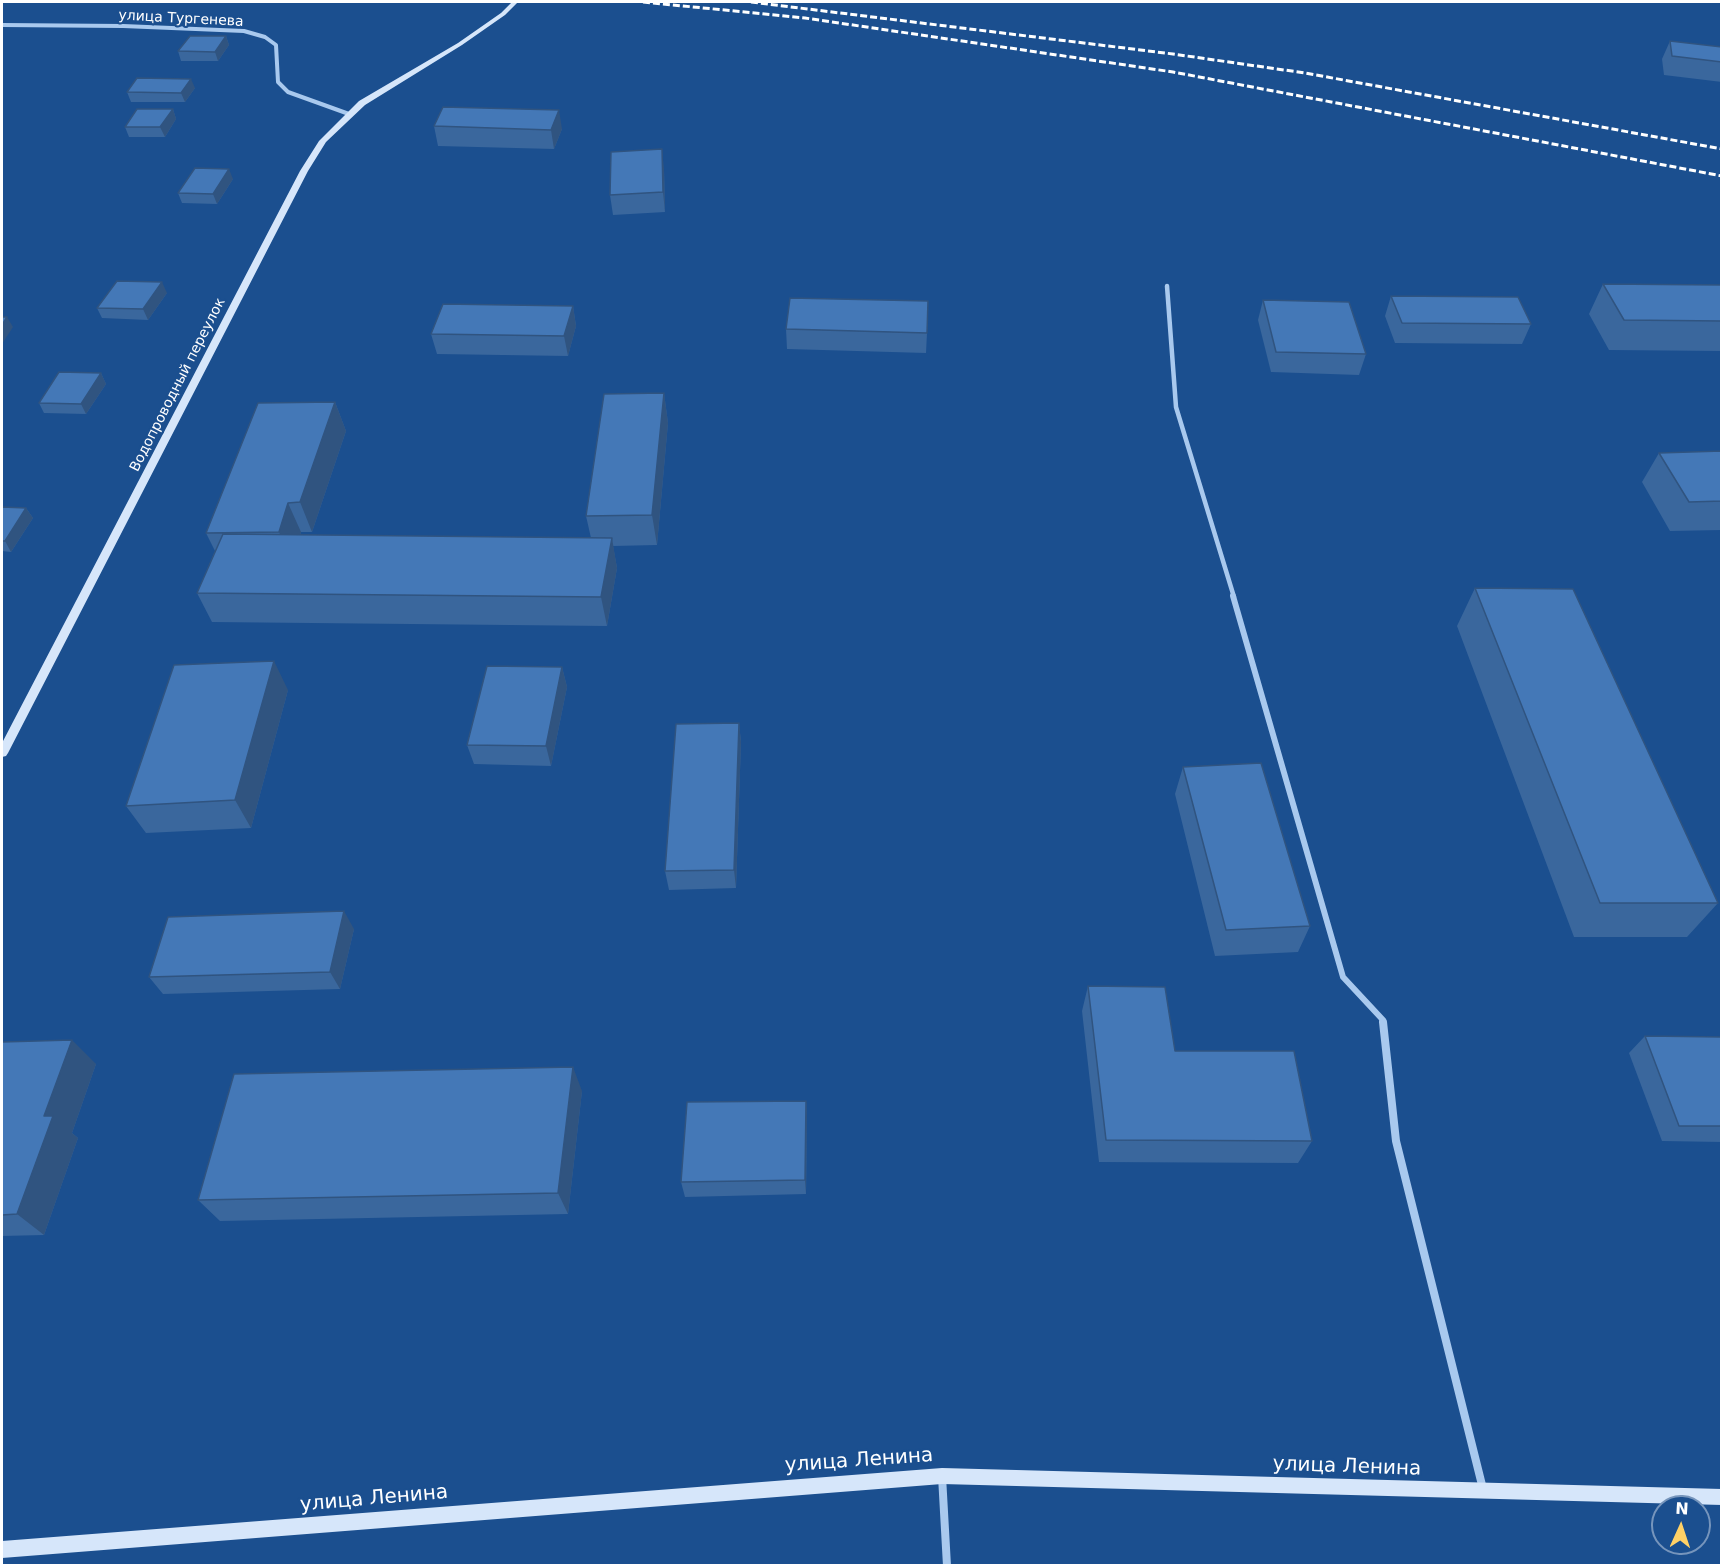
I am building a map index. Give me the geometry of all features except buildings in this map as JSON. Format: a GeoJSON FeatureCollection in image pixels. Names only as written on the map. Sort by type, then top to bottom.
{"type":"FeatureCollection","features":[{"type":"Feature","properties":{"kind":"main road","name":"Водопроводный переулок"},"geometry":{"type":"LineString","coordinates":[[2,753],[304,171],[323,141],[349,114],[391,83],[468,38],[503,14],[515,2]]}},
{"type":"Feature","properties":{"kind":"main road","name":"улица Ленина"},"geometry":{"type":"LineString","coordinates":[[2,1550],[942,1476],[1722,1497]]}},
{"type":"Feature","properties":{"kind":"street","name":"улица Тургенева"},"geometry":{"type":"LineString","coordinates":[[2,25],[123,26],[244,31],[265,37],[276,45],[278,82],[288,92],[349,114]]}},
{"type":"Feature","properties":{"kind":"street"},"geometry":{"type":"LineString","coordinates":[[1167,286],[1176,407],[1235,601],[1342,976],[1383,1020],[1396,1141],[1484,1492]]}},
{"type":"Feature","properties":{"kind":"street"},"geometry":{"type":"LineString","coordinates":[[942,1476],[947,1566]]}},
{"type":"Feature","properties":{"kind":"railway"},"geometry":{"type":"LineString","coordinates":[[643,2],[805,18],[1173,72],[1722,176]]}},
{"type":"Feature","properties":{"kind":"railway"},"geometry":{"type":"LineString","coordinates":[[751,2],[1173,54],[1305,73],[1722,149]]}}]}
